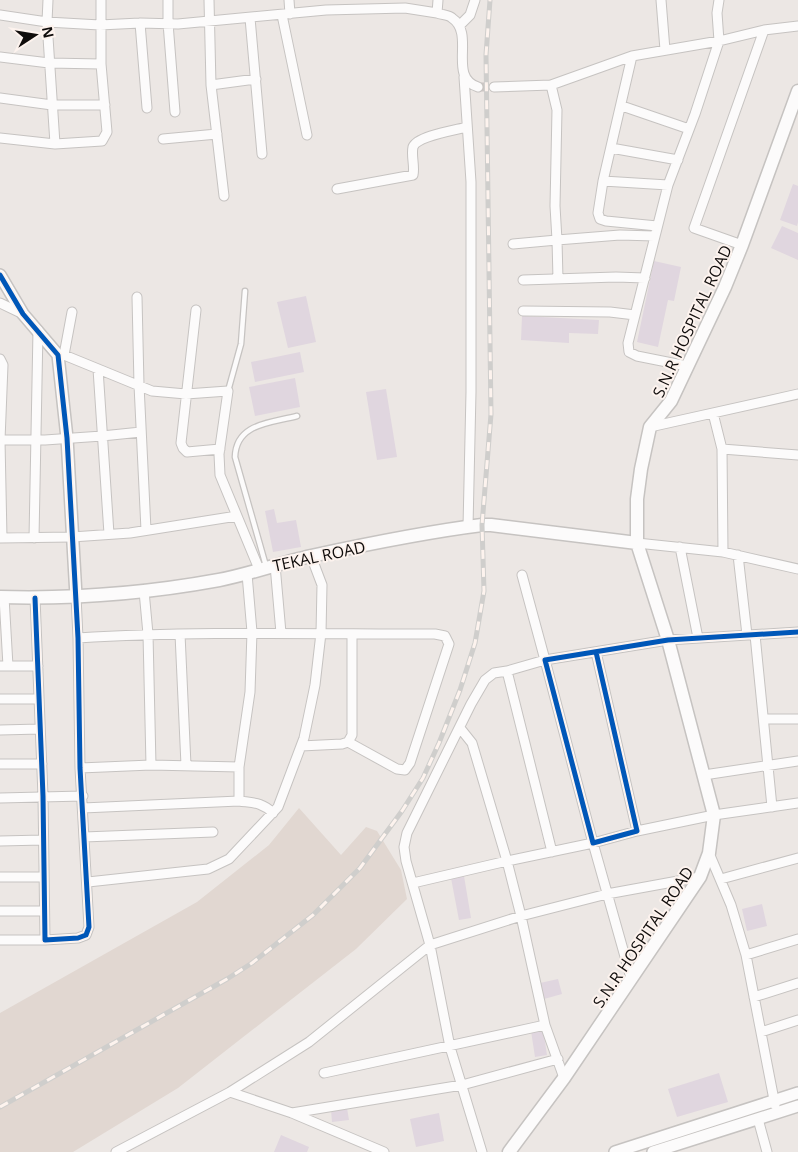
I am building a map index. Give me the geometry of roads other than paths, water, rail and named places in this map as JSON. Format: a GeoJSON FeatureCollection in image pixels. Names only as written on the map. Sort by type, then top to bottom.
{"type":"FeatureCollection","features":[{"type":"Feature","properties":{"kind":"main road","name":"S.N.R HOSPITAL ROAD"},"geometry":{"type":"LineString","coordinates":[[509,1152],[564,1078],[700,877],[709,852],[714,815],[668,640],[637,543],[637,499],[650,427],[671,400],[725,287],[798,92]]}},
{"type":"Feature","properties":{"kind":"main road","name":"TEKAL ROAD"},"geometry":{"type":"LineString","coordinates":[[2,597],[35,598],[144,591],[247,574],[311,556],[468,527],[491,525],[637,543]]}},
{"type":"Feature","properties":{"kind":"street"},"geometry":{"type":"LineString","coordinates":[[48,0],[47,22],[54,144]]}},
{"type":"Feature","properties":{"kind":"street"},"geometry":{"type":"LineString","coordinates":[[0,138],[54,144],[102,141],[107,132],[101,64],[101,0]]}},
{"type":"Feature","properties":{"kind":"street"},"geometry":{"type":"LineString","coordinates":[[168,0],[175,112]]}},
{"type":"Feature","properties":{"kind":"street"},"geometry":{"type":"LineString","coordinates":[[209,0],[211,85],[224,196]]}},
{"type":"Feature","properties":{"kind":"street"},"geometry":{"type":"LineString","coordinates":[[288,0],[286,14],[307,136]]}},
{"type":"Feature","properties":{"kind":"street"},"geometry":{"type":"LineString","coordinates":[[437,13],[438,0]]}},
{"type":"Feature","properties":{"kind":"street"},"geometry":{"type":"LineString","coordinates":[[459,26],[470,15],[475,0]]}},
{"type":"Feature","properties":{"kind":"street"},"geometry":{"type":"LineString","coordinates":[[661,0],[665,50]]}},
{"type":"Feature","properties":{"kind":"street"},"geometry":{"type":"LineString","coordinates":[[688,366],[636,356],[629,352],[628,343],[668,185],[719,41],[716,13],[719,0]]}},
{"type":"Feature","properties":{"kind":"street"},"geometry":{"type":"LineString","coordinates":[[0,15],[47,22],[100,25],[250,18],[372,5],[437,13],[452,18],[459,26],[463,40],[471,182],[471,392],[468,527]]}},
{"type":"Feature","properties":{"kind":"street"},"geometry":{"type":"LineString","coordinates":[[250,18],[262,154]]}},
{"type":"Feature","properties":{"kind":"street"},"geometry":{"type":"LineString","coordinates":[[140,23],[147,108]]}},
{"type":"Feature","properties":{"kind":"street"},"geometry":{"type":"LineString","coordinates":[[494,87],[551,85],[632,56],[719,41],[764,30],[798,26]]}},
{"type":"Feature","properties":{"kind":"street"},"geometry":{"type":"LineString","coordinates":[[742,245],[694,228],[764,30]]}},
{"type":"Feature","properties":{"kind":"street"},"geometry":{"type":"LineString","coordinates":[[632,56],[622,106],[603,181],[598,214],[600,219],[657,226]]}},
{"type":"Feature","properties":{"kind":"street"},"geometry":{"type":"LineString","coordinates":[[0,57],[49,63],[101,64]]}},
{"type":"Feature","properties":{"kind":"street"},"geometry":{"type":"LineString","coordinates":[[464,77],[470,85],[478,88]]}},
{"type":"Feature","properties":{"kind":"street"},"geometry":{"type":"LineString","coordinates":[[211,85],[256,79]]}},
{"type":"Feature","properties":{"kind":"street"},"geometry":{"type":"LineString","coordinates":[[551,85],[557,110],[556,206],[558,279]]}},
{"type":"Feature","properties":{"kind":"street"},"geometry":{"type":"LineString","coordinates":[[0,98],[52,104],[105,104]]}},
{"type":"Feature","properties":{"kind":"street"},"geometry":{"type":"LineString","coordinates":[[622,106],[689,129]]}},
{"type":"Feature","properties":{"kind":"street"},"geometry":{"type":"LineString","coordinates":[[337,189],[413,175],[412,149],[415,143],[423,138],[467,127]]}},
{"type":"Feature","properties":{"kind":"street"},"geometry":{"type":"LineString","coordinates":[[163,139],[217,134]]}},
{"type":"Feature","properties":{"kind":"street"},"geometry":{"type":"LineString","coordinates":[[611,148],[678,160]]}},
{"type":"Feature","properties":{"kind":"street"},"geometry":{"type":"LineString","coordinates":[[603,181],[668,185]]}},
{"type":"Feature","properties":{"kind":"street"},"geometry":{"type":"LineString","coordinates":[[513,244],[620,235],[654,236]]}},
{"type":"Feature","properties":{"kind":"street"},"geometry":{"type":"LineString","coordinates":[[0,275],[23,314],[61,355],[152,391],[186,394],[228,391],[220,449],[220,475],[237,516],[267,567],[281,633]]}},
{"type":"Feature","properties":{"kind":"street"},"geometry":{"type":"LineString","coordinates":[[523,280],[645,278]]}},
{"type":"Feature","properties":{"kind":"street"},"geometry":{"type":"LineString","coordinates":[[137,297],[146,530]]}},
{"type":"Feature","properties":{"kind":"street"},"geometry":{"type":"LineString","coordinates":[[0,303],[23,314]]}},
{"type":"Feature","properties":{"kind":"street"},"geometry":{"type":"LineString","coordinates":[[196,310],[181,443],[187,452],[220,449]]}},
{"type":"Feature","properties":{"kind":"street"},"geometry":{"type":"LineString","coordinates":[[523,311],[635,314]]}},
{"type":"Feature","properties":{"kind":"street"},"geometry":{"type":"LineString","coordinates":[[0,940],[78,938],[86,935],[89,927],[88,882],[80,768],[76,596],[61,355],[72,312]]}},
{"type":"Feature","properties":{"kind":"street"},"geometry":{"type":"LineString","coordinates":[[34,538],[38,330]]}},
{"type":"Feature","properties":{"kind":"street"},"geometry":{"type":"LineString","coordinates":[[0,358],[3,365],[0,440],[1,538],[72,537],[109,534],[237,516]]}},
{"type":"Feature","properties":{"kind":"street"},"geometry":{"type":"LineString","coordinates":[[98,369],[109,534]]}},
{"type":"Feature","properties":{"kind":"street"},"geometry":{"type":"LineString","coordinates":[[650,427],[798,394]]}},
{"type":"Feature","properties":{"kind":"street"},"geometry":{"type":"LineString","coordinates":[[713,413],[722,448],[723,552]]}},
{"type":"Feature","properties":{"kind":"street"},"geometry":{"type":"LineString","coordinates":[[0,440],[35,441],[141,432]]}},
{"type":"Feature","properties":{"kind":"street"},"geometry":{"type":"LineString","coordinates":[[722,448],[798,455]]}},
{"type":"Feature","properties":{"kind":"street"},"geometry":{"type":"LineString","coordinates":[[637,543],[723,552],[798,569]]}},
{"type":"Feature","properties":{"kind":"street"},"geometry":{"type":"LineString","coordinates":[[680,548],[698,638]]}},
{"type":"Feature","properties":{"kind":"street"},"geometry":{"type":"LineString","coordinates":[[738,555],[764,719],[772,807]]}},
{"type":"Feature","properties":{"kind":"street"},"geometry":{"type":"LineString","coordinates":[[88,882],[208,869],[230,859],[278,807],[301,746],[315,685],[321,633],[322,585],[311,556]]}},
{"type":"Feature","properties":{"kind":"street"},"geometry":{"type":"LineString","coordinates":[[239,802],[239,767],[250,692],[252,632],[247,574]]}},
{"type":"Feature","properties":{"kind":"street"},"geometry":{"type":"LineString","coordinates":[[522,575],[631,978]]}},
{"type":"Feature","properties":{"kind":"street"},"geometry":{"type":"LineString","coordinates":[[144,591],[148,634],[151,765]]}},
{"type":"Feature","properties":{"kind":"street"},"geometry":{"type":"LineString","coordinates":[[2,597],[4,666],[38,666]]}},
{"type":"Feature","properties":{"kind":"street"},"geometry":{"type":"LineString","coordinates":[[35,598],[43,796],[45,940]]}},
{"type":"Feature","properties":{"kind":"street"},"geometry":{"type":"LineString","coordinates":[[78,638],[148,634],[252,632],[435,634],[444,636],[449,644],[410,763],[405,770],[397,769],[348,742]]}},
{"type":"Feature","properties":{"kind":"street"},"geometry":{"type":"LineString","coordinates":[[482,1152],[450,1047],[430,944],[406,861],[404,846],[407,833],[471,704],[485,680],[494,673],[546,660],[668,640],[798,632]]}},
{"type":"Feature","properties":{"kind":"street"},"geometry":{"type":"LineString","coordinates":[[180,634],[186,765]]}},
{"type":"Feature","properties":{"kind":"street"},"geometry":{"type":"LineString","coordinates":[[301,746],[342,744],[348,742],[352,735],[352,634]]}},
{"type":"Feature","properties":{"kind":"street"},"geometry":{"type":"LineString","coordinates":[[596,652],[637,832]]}},
{"type":"Feature","properties":{"kind":"street"},"geometry":{"type":"LineString","coordinates":[[507,671],[552,852]]}},
{"type":"Feature","properties":{"kind":"street"},"geometry":{"type":"LineString","coordinates":[[0,699],[39,699]]}},
{"type":"Feature","properties":{"kind":"street"},"geometry":{"type":"LineString","coordinates":[[764,719],[798,719]]}},
{"type":"Feature","properties":{"kind":"street"},"geometry":{"type":"LineString","coordinates":[[460,728],[472,743],[477,757],[521,916],[545,1025],[564,1078]]}},
{"type":"Feature","properties":{"kind":"street"},"geometry":{"type":"LineString","coordinates":[[0,730],[40,729]]}},
{"type":"Feature","properties":{"kind":"street"},"geometry":{"type":"LineString","coordinates":[[704,775],[768,767],[798,761]]}},
{"type":"Feature","properties":{"kind":"street"},"geometry":{"type":"LineString","coordinates":[[0,764],[42,764]]}},
{"type":"Feature","properties":{"kind":"street"},"geometry":{"type":"LineString","coordinates":[[80,768],[151,765],[239,767]]}},
{"type":"Feature","properties":{"kind":"street"},"geometry":{"type":"LineString","coordinates":[[0,798],[83,796]]}},
{"type":"Feature","properties":{"kind":"street"},"geometry":{"type":"LineString","coordinates":[[83,808],[239,802],[257,803],[266,806],[273,813]]}},
{"type":"Feature","properties":{"kind":"street"},"geometry":{"type":"LineString","coordinates":[[413,883],[714,815],[798,803]]}},
{"type":"Feature","properties":{"kind":"street"},"geometry":{"type":"LineString","coordinates":[[84,837],[213,832]]}},
{"type":"Feature","properties":{"kind":"street"},"geometry":{"type":"LineString","coordinates":[[0,841],[43,840]]}},
{"type":"Feature","properties":{"kind":"street"},"geometry":{"type":"LineString","coordinates":[[709,852],[731,905],[746,955],[777,1113]]}},
{"type":"Feature","properties":{"kind":"street"},"geometry":{"type":"LineString","coordinates":[[721,878],[798,858]]}},
{"type":"Feature","properties":{"kind":"street"},"geometry":{"type":"LineString","coordinates":[[0,877],[44,877]]}},
{"type":"Feature","properties":{"kind":"street"},"geometry":{"type":"LineString","coordinates":[[116,1152],[230,1092],[310,1042],[430,944],[521,916],[607,894],[700,877]]}},
{"type":"Feature","properties":{"kind":"street"},"geometry":{"type":"LineString","coordinates":[[0,911],[44,910]]}},
{"type":"Feature","properties":{"kind":"street"},"geometry":{"type":"LineString","coordinates":[[746,955],[798,939]]}},
{"type":"Feature","properties":{"kind":"street"},"geometry":{"type":"LineString","coordinates":[[754,997],[798,983]]}},
{"type":"Feature","properties":{"kind":"street"},"geometry":{"type":"LineString","coordinates":[[761,1032],[798,1020]]}},
{"type":"Feature","properties":{"kind":"street"},"geometry":{"type":"LineString","coordinates":[[324,1073],[545,1025]]}},
{"type":"Feature","properties":{"kind":"street"},"geometry":{"type":"LineString","coordinates":[[292,1113],[462,1085],[558,1059]]}},
{"type":"Feature","properties":{"kind":"street"},"geometry":{"type":"LineString","coordinates":[[230,1092],[292,1113],[384,1152]]}},
{"type":"Feature","properties":{"kind":"street"},"geometry":{"type":"LineString","coordinates":[[615,1152],[798,1093]]}},
{"type":"Feature","properties":{"kind":"street"},"geometry":{"type":"LineString","coordinates":[[653,1152],[798,1106]]}},
{"type":"Feature","properties":{"kind":"street"},"geometry":{"type":"LineString","coordinates":[[758,1119],[767,1152]]}},
{"type":"Feature","properties":{"kind":"lane"},"geometry":{"type":"LineString","coordinates":[[228,391],[241,344],[245,291]]}},
{"type":"Feature","properties":{"kind":"lane"},"geometry":{"type":"LineString","coordinates":[[267,567],[235,457],[235,450],[237,441],[247,430],[298,416]]}},
{"type":"Feature","properties":{"kind":"tunnel"},"geometry":{"type":"LineString","coordinates":[[478,87],[494,87]]}},
{"type":"Feature","properties":{"kind":"railway"},"geometry":{"type":"LineString","coordinates":[[0,1107],[227,979],[252,963],[313,915],[360,868],[402,811],[423,778],[439,743],[460,690],[475,643],[484,591],[482,525],[491,414],[486,55],[490,0]]}}]}
